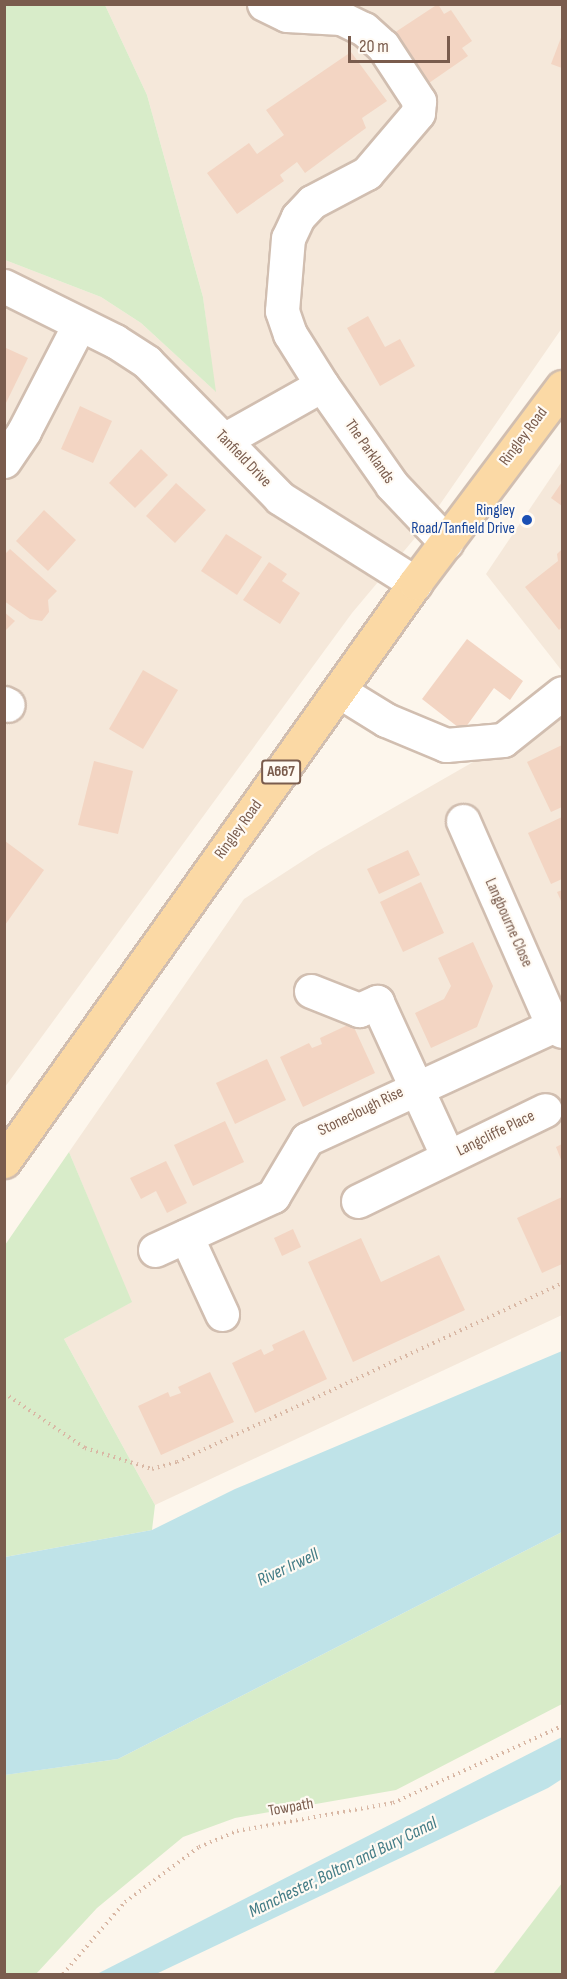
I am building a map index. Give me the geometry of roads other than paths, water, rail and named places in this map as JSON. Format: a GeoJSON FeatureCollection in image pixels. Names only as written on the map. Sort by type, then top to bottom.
{"type":"FeatureCollection","features":[{"type":"Feature","properties":{"kind":"main road","name":"Ringley Road"},"geometry":{"type":"LineString","coordinates":[[4,1161],[416,583],[562,387]]}},
{"type":"Feature","properties":{"kind":"street","name":"The Parklands"},"geometry":{"type":"LineString","coordinates":[[264,4],[287,15],[341,18],[364,28],[383,46],[419,101],[418,112],[367,173],[312,202],[298,217],[288,238],[282,311],[290,334],[322,385],[392,485],[446,542]]}},
{"type":"Feature","properties":{"kind":"street","name":"Tanfield Drive"},"geometry":{"type":"LineString","coordinates":[[4,286],[79,325],[116,341],[147,362],[280,498],[416,583]]}},
{"type":"Feature","properties":{"kind":"street"},"geometry":{"type":"LineString","coordinates":[[4,461],[24,431],[79,325]]}},
{"type":"Feature","properties":{"kind":"street"},"geometry":{"type":"LineString","coordinates":[[224,440],[322,385]]}},
{"type":"Feature","properties":{"kind":"street"},"geometry":{"type":"LineString","coordinates":[[339,691],[386,720],[446,745],[503,740],[562,693]]}},
{"type":"Feature","properties":{"kind":"street","name":"Langbourne Close"},"geometry":{"type":"LineString","coordinates":[[463,821],[558,1028]]}},
{"type":"Feature","properties":{"kind":"street","name":"Langcliffe Place"},"geometry":{"type":"LineString","coordinates":[[311,991],[359,1010],[377,1002],[448,1157]]}},
{"type":"Feature","properties":{"kind":"street","name":"Stoneclough Rise"},"geometry":{"type":"LineString","coordinates":[[155,1250],[273,1196],[307,1139],[416,1086],[558,1028]]}},
{"type":"Feature","properties":{"kind":"street","name":"Langcliffe Place"},"geometry":{"type":"LineString","coordinates":[[358,1201],[545,1110]]}},
{"type":"Feature","properties":{"kind":"street"},"geometry":{"type":"LineString","coordinates":[[186,1236],[222,1314]]}},
{"type":"Feature","properties":{"kind":"water","name":"River Irwell"},"geometry":{"type":"Polygon","coordinates":[[[562,1351],[562,1532],[118,1759],[5,1775],[5,1557],[152,1530],[235,1489],[562,1351]]]}},
{"type":"Feature","properties":{"kind":"water","name":"Manchester, Bolton and Bury Canal"},"geometry":{"type":"Polygon","coordinates":[[[562,1737],[562,1779],[548,1788],[156,1974],[97,1974],[562,1737]]]}},
{"type":"Feature","properties":{"kind":"place","name":"Ringley Road/Tanfield Drive"},"geometry":{"type":"Point","coordinates":[527,520]}}]}
